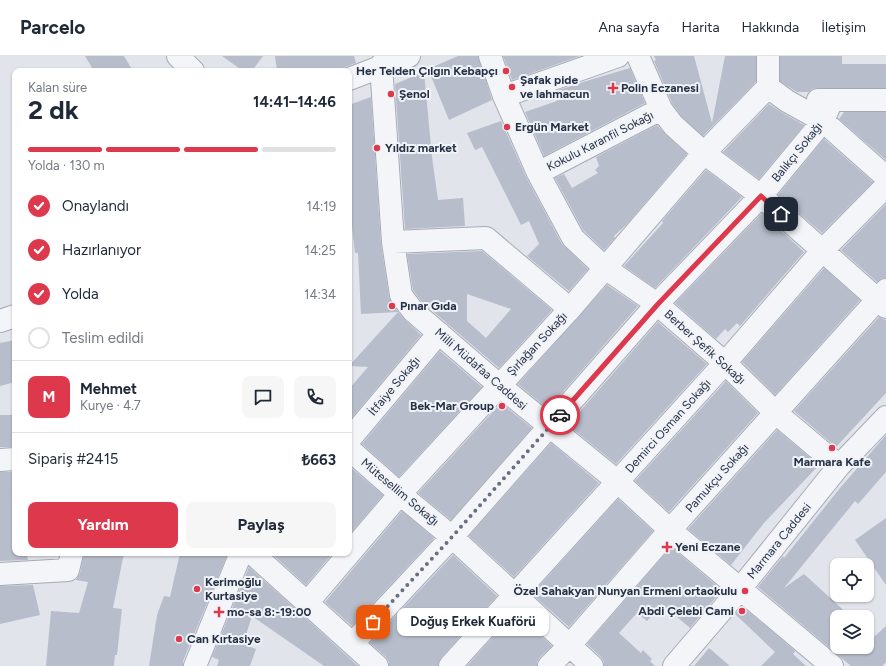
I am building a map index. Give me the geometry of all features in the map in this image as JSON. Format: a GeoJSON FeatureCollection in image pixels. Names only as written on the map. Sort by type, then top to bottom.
{"type":"FeatureCollection","features":[{"type":"Feature","properties":{"kind":"street"},"geometry":{"type":"LineString","coordinates":[[178,56],[190,68]]}},
{"type":"Feature","properties":{"kind":"street"},"geometry":{"type":"LineString","coordinates":[[352,78],[407,56]]}},
{"type":"Feature","properties":{"kind":"street","name":"Berber Şefik Sokağı"},"geometry":{"type":"LineString","coordinates":[[490,56],[504,96],[538,173],[573,238],[605,268],[658,304],[725,363],[776,413],[839,466]]}},
{"type":"Feature","properties":{"kind":"street"},"geometry":{"type":"LineString","coordinates":[[504,96],[618,56]]}},
{"type":"Feature","properties":{"kind":"street"},"geometry":{"type":"LineString","coordinates":[[638,56],[661,109],[673,124],[704,153],[761,196],[822,251],[883,299]]}},
{"type":"Feature","properties":{"kind":"street"},"geometry":{"type":"LineString","coordinates":[[768,56],[768,87]]}},
{"type":"Feature","properties":{"kind":"street","name":"Milli Müdafaa Caddesi"},"geometry":{"type":"LineString","coordinates":[[381,66],[393,242],[402,295],[412,311],[549,427],[617,481],[670,530],[832,666]]}},
{"type":"Feature","properties":{"kind":"street"},"geometry":{"type":"LineString","coordinates":[[768,87],[794,99],[886,100]]}},
{"type":"Feature","properties":{"kind":"street"},"geometry":{"type":"LineString","coordinates":[[768,87],[787,101],[823,121],[886,177]]}},
{"type":"Feature","properties":{"kind":"street","name":"Şırlağan Sokağı"},"geometry":{"type":"LineString","coordinates":[[352,550],[400,494],[570,309],[704,153],[768,87]]}},
{"type":"Feature","properties":{"kind":"street","name":"Balıkçı Sokağı"},"geometry":{"type":"LineString","coordinates":[[353,643],[452,537],[658,304],[761,196],[823,121],[832,100]]}},
{"type":"Feature","properties":{"kind":"street","name":"Kokulu Karanfil Sokağı"},"geometry":{"type":"LineString","coordinates":[[538,173],[661,109]]}},
{"type":"Feature","properties":{"kind":"street","name":"Demirci Osman Sokağı"},"geometry":{"type":"LineString","coordinates":[[450,666],[725,363],[822,251],[886,186]]}},
{"type":"Feature","properties":{"kind":"street"},"geometry":{"type":"LineString","coordinates":[[393,242],[486,238],[570,309]]}},
{"type":"Feature","properties":{"kind":"street","name":"Pamukçu Sokağı"},"geometry":{"type":"LineString","coordinates":[[549,666],[570,645],[670,530],[776,413],[883,299]]}},
{"type":"Feature","properties":{"kind":"street"},"geometry":{"type":"LineString","coordinates":[[0,321],[12,317]]}},
{"type":"Feature","properties":{"kind":"street","name":"İtfaiye Sokağı"},"geometry":{"type":"LineString","coordinates":[[352,436],[439,333]]}},
{"type":"Feature","properties":{"kind":"street","name":"Marmara Caddesi"},"geometry":{"type":"LineString","coordinates":[[674,666],[740,589],[839,466],[886,417]]}},
{"type":"Feature","properties":{"kind":"street","name":"Mütesellim Sokağı"},"geometry":{"type":"LineString","coordinates":[[352,451],[400,494],[452,537],[592,666]]}},
{"type":"Feature","properties":{"kind":"street"},"geometry":{"type":"LineString","coordinates":[[0,460],[12,459]]}},
{"type":"Feature","properties":{"kind":"street"},"geometry":{"type":"LineString","coordinates":[[0,574],[68,570],[71,556]]}},
{"type":"Feature","properties":{"kind":"street"},"geometry":{"type":"LineString","coordinates":[[195,666],[241,556]]}},
{"type":"Feature","properties":{"kind":"street"},"geometry":{"type":"LineString","coordinates":[[255,556],[377,666]]}},
{"type":"Feature","properties":{"kind":"street","name":"Şırlağan Sokağı"},"geometry":{"type":"LineString","coordinates":[[307,603],[347,556]]}},
{"type":"Feature","properties":{"kind":"building"},"geometry":{"type":"Polygon","coordinates":[[[85,56],[124,56],[131,68],[92,68],[85,56]]]}},
{"type":"Feature","properties":{"kind":"building"},"geometry":{"type":"Polygon","coordinates":[[[222,56],[263,56],[254,68],[239,68],[222,56]]]}},
{"type":"Feature","properties":{"kind":"building"},"geometry":{"type":"Polygon","coordinates":[[[275,56],[354,56],[356,63],[344,68],[277,68],[275,56]]]}},
{"type":"Feature","properties":{"kind":"building"},"geometry":{"type":"Polygon","coordinates":[[[458,56],[478,56],[492,100],[449,120],[428,69],[458,56]]]}},
{"type":"Feature","properties":{"kind":"building"},"geometry":{"type":"Polygon","coordinates":[[[503,56],[580,56],[512,80],[503,56]]]}},
{"type":"Feature","properties":{"kind":"building"},"geometry":{"type":"Polygon","coordinates":[[[654,56],[694,56],[712,123],[725,56],[756,56],[756,82],[703,136],[682,117],[672,103],[654,61],[656,60],[654,56]]]}},
{"type":"Feature","properties":{"kind":"building"},"geometry":{"type":"Polygon","coordinates":[[[780,56],[842,56],[842,64],[886,64],[886,88],[818,88],[812,89],[809,92],[797,92],[780,81],[780,56]]]}},
{"type":"Feature","properties":{"kind":"building"},"geometry":{"type":"Polygon","coordinates":[[[630,68],[645,103],[544,156],[525,112],[557,101],[553,92],[630,68]]]}},
{"type":"Feature","properties":{"kind":"building"},"geometry":{"type":"Polygon","coordinates":[[[424,72],[432,157],[438,200],[463,198],[465,226],[405,229],[395,84],[424,72]]]}},
{"type":"Feature","properties":{"kind":"building"},"geometry":{"type":"Polygon","coordinates":[[[371,97],[381,244],[389,297],[398,312],[361,314],[358,253],[355,253],[352,227],[352,104],[371,97]]]}},
{"type":"Feature","properties":{"kind":"building"},"geometry":{"type":"Polygon","coordinates":[[[769,104],[804,125],[759,179],[723,152],[769,104]]]}},
{"type":"Feature","properties":{"kind":"building"},"geometry":{"type":"Polygon","coordinates":[[[844,112],[886,112],[886,160],[839,119],[844,112]]]}},
{"type":"Feature","properties":{"kind":"building"},"geometry":{"type":"Polygon","coordinates":[[[501,121],[527,179],[562,244],[588,269],[569,291],[527,256],[539,244],[529,221],[521,225],[482,147],[475,150],[467,133],[501,121]]]}},
{"type":"Feature","properties":{"kind":"building"},"geometry":{"type":"Polygon","coordinates":[[[657,125],[687,154],[627,224],[614,236],[615,238],[604,250],[583,230],[555,178],[564,174],[572,188],[598,173],[595,170],[599,166],[596,157],[657,125]]]}},
{"type":"Feature","properties":{"kind":"building"},"geometry":{"type":"Polygon","coordinates":[[[824,139],[873,182],[822,233],[778,195],[824,139]]]}},
{"type":"Feature","properties":{"kind":"building"},"geometry":{"type":"Polygon","coordinates":[[[706,170],[742,197],[655,288],[624,266],[663,223],[662,221],[706,170]]]}},
{"type":"Feature","properties":{"kind":"building"},"geometry":{"type":"Polygon","coordinates":[[[886,204],[886,278],[882,278],[877,282],[841,250],[886,204]]]}},
{"type":"Feature","properties":{"kind":"building"},"geometry":{"type":"Polygon","coordinates":[[[762,213],[804,252],[740,326],[737,323],[728,332],[725,329],[716,339],[675,303],[762,213]]]}},
{"type":"Feature","properties":{"kind":"building"},"geometry":{"type":"Polygon","coordinates":[[[482,251],[552,310],[499,368],[422,302],[413,290],[407,254],[482,251]],[[467,294],[467,321],[486,338],[511,309],[467,294]]]}},
{"type":"Feature","properties":{"kind":"building"},"geometry":{"type":"Polygon","coordinates":[[[824,268],[860,300],[775,395],[742,362],[824,268]]]}},
{"type":"Feature","properties":{"kind":"building"},"geometry":{"type":"Polygon","coordinates":[[[607,285],[638,306],[548,409],[518,384],[607,285]]]}},
{"type":"Feature","properties":{"kind":"building"},"geometry":{"type":"Polygon","coordinates":[[[398,312],[421,335],[352,417],[352,386],[368,367],[352,366],[352,363],[398,312]]]}},
{"type":"Feature","properties":{"kind":"building"},"geometry":{"type":"Polygon","coordinates":[[[879,317],[886,320],[886,393],[836,447],[794,411],[879,317]]]}},
{"type":"Feature","properties":{"kind":"building"},"geometry":{"type":"Polygon","coordinates":[[[658,322],[707,364],[616,464],[568,425],[658,322]]]}},
{"type":"Feature","properties":{"kind":"building"},"geometry":{"type":"Polygon","coordinates":[[[12,341],[12,383],[0,386],[0,343],[12,341]]]}},
{"type":"Feature","properties":{"kind":"building"},"geometry":{"type":"Polygon","coordinates":[[[440,351],[482,387],[399,477],[362,444],[440,351]]]}},
{"type":"Feature","properties":{"kind":"building"},"geometry":{"type":"Polygon","coordinates":[[[726,381],[758,413],[669,512],[635,481],[726,381]]]}},
{"type":"Feature","properties":{"kind":"building"},"geometry":{"type":"Polygon","coordinates":[[[501,403],[532,428],[451,520],[418,493],[501,403]]]}},
{"type":"Feature","properties":{"kind":"building"},"geometry":{"type":"Polygon","coordinates":[[[0,415],[12,415],[12,447],[0,447],[0,415]]]}},
{"type":"Feature","properties":{"kind":"building"},"geometry":{"type":"Polygon","coordinates":[[[777,430],[819,465],[764,523],[731,565],[688,529],[777,430]]]}},
{"type":"Feature","properties":{"kind":"building"},"geometry":{"type":"Polygon","coordinates":[[[886,435],[886,472],[858,504],[855,501],[784,588],[804,574],[830,598],[830,602],[835,602],[843,610],[830,610],[830,648],[758,587],[783,556],[784,558],[840,488],[886,435]]]}},
{"type":"Feature","properties":{"kind":"building"},"geometry":{"type":"Polygon","coordinates":[[[551,443],[599,483],[514,577],[469,536],[551,443]]]}},
{"type":"Feature","properties":{"kind":"building"},"geometry":{"type":"Polygon","coordinates":[[[352,469],[383,495],[352,531],[352,469]]]}},
{"type":"Feature","properties":{"kind":"building"},"geometry":{"type":"Polygon","coordinates":[[[0,472],[12,472],[12,556],[27,556],[28,560],[0,561],[0,472]]]}},
{"type":"Feature","properties":{"kind":"building"},"geometry":{"type":"Polygon","coordinates":[[[618,499],[653,531],[569,627],[532,594],[618,499]]]}},
{"type":"Feature","properties":{"kind":"building"},"geometry":{"type":"Polygon","coordinates":[[[402,511],[434,538],[352,626],[325,602],[402,511]]]}},
{"type":"Feature","properties":{"kind":"building"},"geometry":{"type":"Polygon","coordinates":[[[886,518],[886,585],[874,568],[874,558],[867,558],[855,540],[886,518]]]}},
{"type":"Feature","properties":{"kind":"building"},"geometry":{"type":"Polygon","coordinates":[[[671,547],[722,590],[690,628],[662,604],[647,621],[637,613],[619,633],[641,653],[643,650],[652,659],[650,661],[655,666],[604,666],[604,662],[601,657],[587,644],[671,547]]]}},
{"type":"Feature","properties":{"kind":"building"},"geometry":{"type":"Polygon","coordinates":[[[453,555],[497,596],[441,658],[438,666],[389,666],[389,662],[386,657],[370,643],[453,555]]]}},
{"type":"Feature","properties":{"kind":"building"},"geometry":{"type":"Polygon","coordinates":[[[83,556],[123,556],[113,608],[122,609],[117,655],[115,655],[114,666],[46,666],[51,611],[79,613],[88,582],[76,580],[80,573],[83,556]]]}},
{"type":"Feature","properties":{"kind":"building"},"geometry":{"type":"Polygon","coordinates":[[[179,556],[227,556],[183,661],[183,666],[149,666],[157,615],[164,596],[170,597],[179,556]]]}},
{"type":"Feature","properties":{"kind":"building"},"geometry":{"type":"Polygon","coordinates":[[[274,556],[330,556],[306,585],[274,556]]]}},
{"type":"Feature","properties":{"kind":"building"},"geometry":{"type":"Polygon","coordinates":[[[249,567],[358,666],[324,666],[252,616],[243,644],[256,649],[250,666],[217,666],[219,660],[212,657],[249,567]]]}},
{"type":"Feature","properties":{"kind":"building"},"geometry":{"type":"Polygon","coordinates":[[[33,585],[40,615],[0,624],[0,586],[33,585]]]}},
{"type":"Feature","properties":{"kind":"building"},"geometry":{"type":"Polygon","coordinates":[[[742,606],[795,651],[793,654],[806,666],[761,666],[775,652],[735,614],[742,606]]]}},
{"type":"Feature","properties":{"kind":"building"},"geometry":{"type":"Polygon","coordinates":[[[515,612],[552,646],[540,657],[537,662],[537,666],[467,666],[515,612]]]}},
{"type":"Feature","properties":{"kind":"building"},"geometry":{"type":"Polygon","coordinates":[[[886,626],[886,662],[882,666],[851,666],[837,654],[874,654],[874,637],[886,626]]]}},
{"type":"Feature","properties":{"kind":"building"},"geometry":{"type":"Polygon","coordinates":[[[709,648],[730,666],[694,666],[709,648]]]}},
{"type":"Feature","properties":{"kind":"way so far"},"geometry":{"type":"LineString","coordinates":[[373,622],[452,537],[560,415]]}},
{"type":"Feature","properties":{"kind":"place","name":"Her Telden Çılgın Kebapçı"},"geometry":{"type":"Point","coordinates":[506,71]}},
{"type":"Feature","properties":{"kind":"place","name":"Şafak pide ve lahmacun"},"geometry":{"type":"Point","coordinates":[512,87]}},
{"type":"Feature","properties":{"kind":"place","name":"Polin Eczanesi"},"geometry":{"type":"Point","coordinates":[613,88]}},
{"type":"Feature","properties":{"kind":"place","name":"Şenol"},"geometry":{"type":"Point","coordinates":[391,94]}},
{"type":"Feature","properties":{"kind":"place","name":"Ergün Market"},"geometry":{"type":"Point","coordinates":[507,127]}},
{"type":"Feature","properties":{"kind":"place","name":"Yıldız market"},"geometry":{"type":"Point","coordinates":[377,148]}},
{"type":"Feature","properties":{"kind":"place","name":"Pınar Gıda"},"geometry":{"type":"Point","coordinates":[392,306]}},
{"type":"Feature","properties":{"kind":"place","name":"Bek-Mar Group"},"geometry":{"type":"Point","coordinates":[502,406]}},
{"type":"Feature","properties":{"kind":"place","name":"Marmara Kafe"},"geometry":{"type":"Point","coordinates":[832,448]}},
{"type":"Feature","properties":{"kind":"place","name":"Yeni Eczane"},"geometry":{"type":"Point","coordinates":[667,547]}},
{"type":"Feature","properties":{"kind":"place","name":"Kerimoğlu Kurtasiye"},"geometry":{"type":"Point","coordinates":[197,589]}},
{"type":"Feature","properties":{"kind":"place","name":"Özel Sahakyan Nunyan Ermeni ortaokulu"},"geometry":{"type":"Point","coordinates":[745,591]}},
{"type":"Feature","properties":{"kind":"place","name":"Abdi Çelebi Cami"},"geometry":{"type":"Point","coordinates":[742,611]}},
{"type":"Feature","properties":{"kind":"place","name":"mo-sa 8:-19:00"},"geometry":{"type":"Point","coordinates":[219,612]}},
{"type":"Feature","properties":{"kind":"place","name":"Doğuş Erkek Kuaförü"},"geometry":{"type":"Point","coordinates":[373,622]}},
{"type":"Feature","properties":{"kind":"place","name":"Can Kırtasiye"},"geometry":{"type":"Point","coordinates":[179,639]}},
{"type":"Feature","properties":{"kind":"route"},"geometry":{"type":"LineString","coordinates":[[560,415],[658,304],[761,196],[781,214]]}}]}
